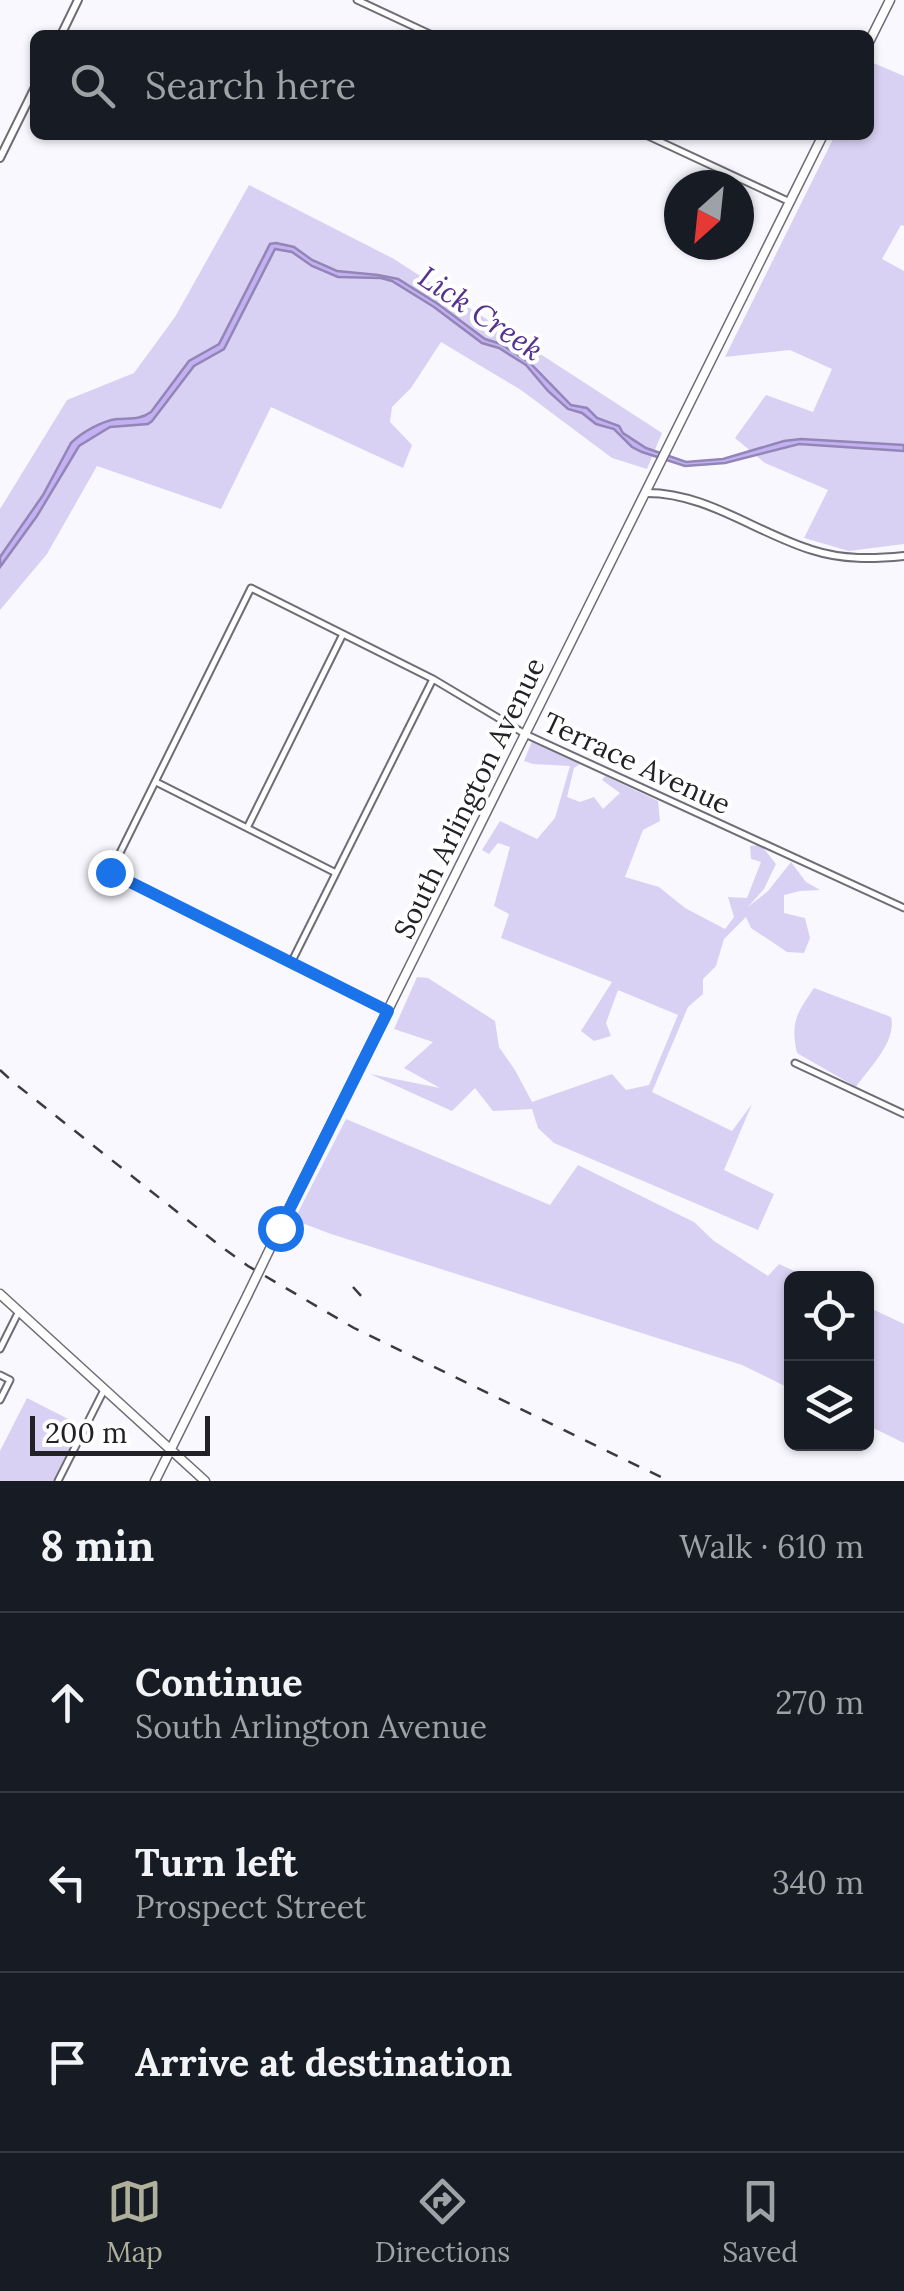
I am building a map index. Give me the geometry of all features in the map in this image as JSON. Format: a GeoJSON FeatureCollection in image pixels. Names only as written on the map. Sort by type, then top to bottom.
{"type":"FeatureCollection","features":[{"type":"Feature","properties":{"kind":"main road"},"geometry":{"type":"LineString","coordinates":[[874,32],[890,0]]}},
{"type":"Feature","properties":{"kind":"main road","name":"South Arlington Avenue"},"geometry":{"type":"LineString","coordinates":[[154,1481],[821,140]]}},
{"type":"Feature","properties":{"kind":"main road"},"geometry":{"type":"LineString","coordinates":[[0,1294],[205,1481]]}},
{"type":"Feature","properties":{"kind":"street"},"geometry":{"type":"LineString","coordinates":[[63,30],[78,0]]}},
{"type":"Feature","properties":{"kind":"street"},"geometry":{"type":"LineString","coordinates":[[357,0],[421,30]]}},
{"type":"Feature","properties":{"kind":"street"},"geometry":{"type":"LineString","coordinates":[[0,158],[30,97]]}},
{"type":"Feature","properties":{"kind":"street"},"geometry":{"type":"LineString","coordinates":[[657,140],[790,202]]}},
{"type":"Feature","properties":{"kind":"street"},"geometry":{"type":"LineString","coordinates":[[646,493],[673,494],[697,501],[822,553],[864,559],[904,556]]}},
{"type":"Feature","properties":{"kind":"street","name":"Terrace Avenue"},"geometry":{"type":"LineString","coordinates":[[155,782],[252,588],[433,680],[526,734],[904,908]]}},
{"type":"Feature","properties":{"kind":"street"},"geometry":{"type":"LineString","coordinates":[[246,828],[342,634]]}},
{"type":"Feature","properties":{"kind":"street"},"geometry":{"type":"LineString","coordinates":[[292,963],[433,680]]}},
{"type":"Feature","properties":{"kind":"street"},"geometry":{"type":"LineString","coordinates":[[336,872],[155,782],[110,872],[388,1011]]}},
{"type":"Feature","properties":{"kind":"street"},"geometry":{"type":"LineString","coordinates":[[795,1062],[904,1114]]}},
{"type":"Feature","properties":{"kind":"street"},"geometry":{"type":"LineString","coordinates":[[0,1349],[19,1311]]}},
{"type":"Feature","properties":{"kind":"street"},"geometry":{"type":"LineString","coordinates":[[0,1375],[10,1380],[0,1400]]}},
{"type":"Feature","properties":{"kind":"street"},"geometry":{"type":"LineString","coordinates":[[58,1481],[104,1388]]}},
{"type":"Feature","properties":{"kind":"shaded area"},"geometry":{"type":"Polygon","coordinates":[[[874,63],[904,76],[904,226],[901,225],[882,259],[904,271],[904,544],[849,551],[804,538],[828,490],[765,463],[735,438],[766,395],[813,412],[832,369],[790,350],[725,357],[833,140],[874,140],[874,63]]]}},
{"type":"Feature","properties":{"kind":"shaded area"},"geometry":{"type":"Polygon","coordinates":[[[249,185],[394,259],[662,433],[647,469],[612,458],[521,390],[441,342],[411,388],[392,407],[390,422],[412,445],[403,468],[271,407],[221,509],[97,466],[47,554],[0,610],[0,509],[67,400],[134,373],[175,317],[249,185]]]}},
{"type":"Feature","properties":{"kind":"shaded area","name":"Lick Creek"},"geometry":{"type":"Polygon","coordinates":[[[270,244],[294,247],[337,271],[398,279],[485,339],[501,344],[530,363],[571,405],[587,408],[597,418],[619,426],[646,448],[686,462],[723,459],[801,439],[904,445],[904,451],[799,444],[725,463],[685,466],[642,452],[614,429],[568,409],[526,365],[499,348],[482,343],[392,281],[338,277],[292,252],[275,249],[224,349],[194,366],[148,424],[110,427],[79,446],[37,516],[0,567],[0,557],[43,495],[71,443],[105,422],[151,412],[189,361],[219,344],[270,244]]]}},
{"type":"Feature","properties":{"kind":"shaded area"},"geometry":{"type":"Polygon","coordinates":[[[532,741],[580,764],[574,768],[567,797],[580,802],[594,797],[603,809],[620,793],[602,780],[605,776],[658,801],[660,821],[643,830],[625,877],[659,887],[685,908],[725,929],[734,917],[728,897],[747,898],[761,862],[751,859],[750,846],[761,845],[776,864],[764,889],[748,907],[768,891],[791,862],[806,882],[820,890],[784,895],[784,913],[805,918],[810,938],[804,953],[787,952],[751,928],[746,917],[724,939],[716,966],[703,979],[703,994],[688,1007],[652,1092],[732,1131],[752,1104],[724,1170],[774,1194],[758,1230],[554,1143],[538,1128],[532,1109],[493,1111],[475,1088],[452,1111],[370,1074],[440,1088],[404,1068],[433,1042],[394,1029],[417,977],[428,978],[495,1021],[499,1047],[532,1102],[612,1074],[626,1090],[649,1085],[678,1015],[618,990],[606,1023],[611,1036],[594,1041],[581,1031],[612,982],[501,938],[509,914],[494,906],[510,847],[498,843],[489,854],[482,850],[500,821],[537,839],[555,818],[570,766],[524,761],[532,741]]]}},
{"type":"Feature","properties":{"kind":"shaded area"},"geometry":{"type":"Polygon","coordinates":[[[814,988],[891,1017],[886,1045],[856,1087],[797,1053],[796,1018],[814,988]]]}},
{"type":"Feature","properties":{"kind":"shaded area"},"geometry":{"type":"Polygon","coordinates":[[[346,1119],[550,1205],[578,1165],[694,1222],[714,1241],[768,1276],[779,1264],[794,1271],[784,1271],[784,1386],[742,1365],[294,1220],[346,1119]]]}},
{"type":"Feature","properties":{"kind":"shaded area"},"geometry":{"type":"Polygon","coordinates":[[[874,1310],[904,1324],[904,1443],[874,1428],[874,1310]]]}},
{"type":"Feature","properties":{"kind":"shaded area"},"geometry":{"type":"Polygon","coordinates":[[[27,1398],[82,1426],[55,1481],[0,1481],[0,1451],[27,1398]]]}},
{"type":"Feature","properties":{"kind":"railway"},"geometry":{"type":"LineString","coordinates":[[0,1070],[248,1266],[354,1328],[669,1481]]}},
{"type":"Feature","properties":{"kind":"railway"},"geometry":{"type":"LineString","coordinates":[[353,1287],[362,1297]]}},
{"type":"Feature","properties":{"kind":"route"},"geometry":{"type":"LineString","coordinates":[[110,872],[388,1011],[280,1228]]}}]}
